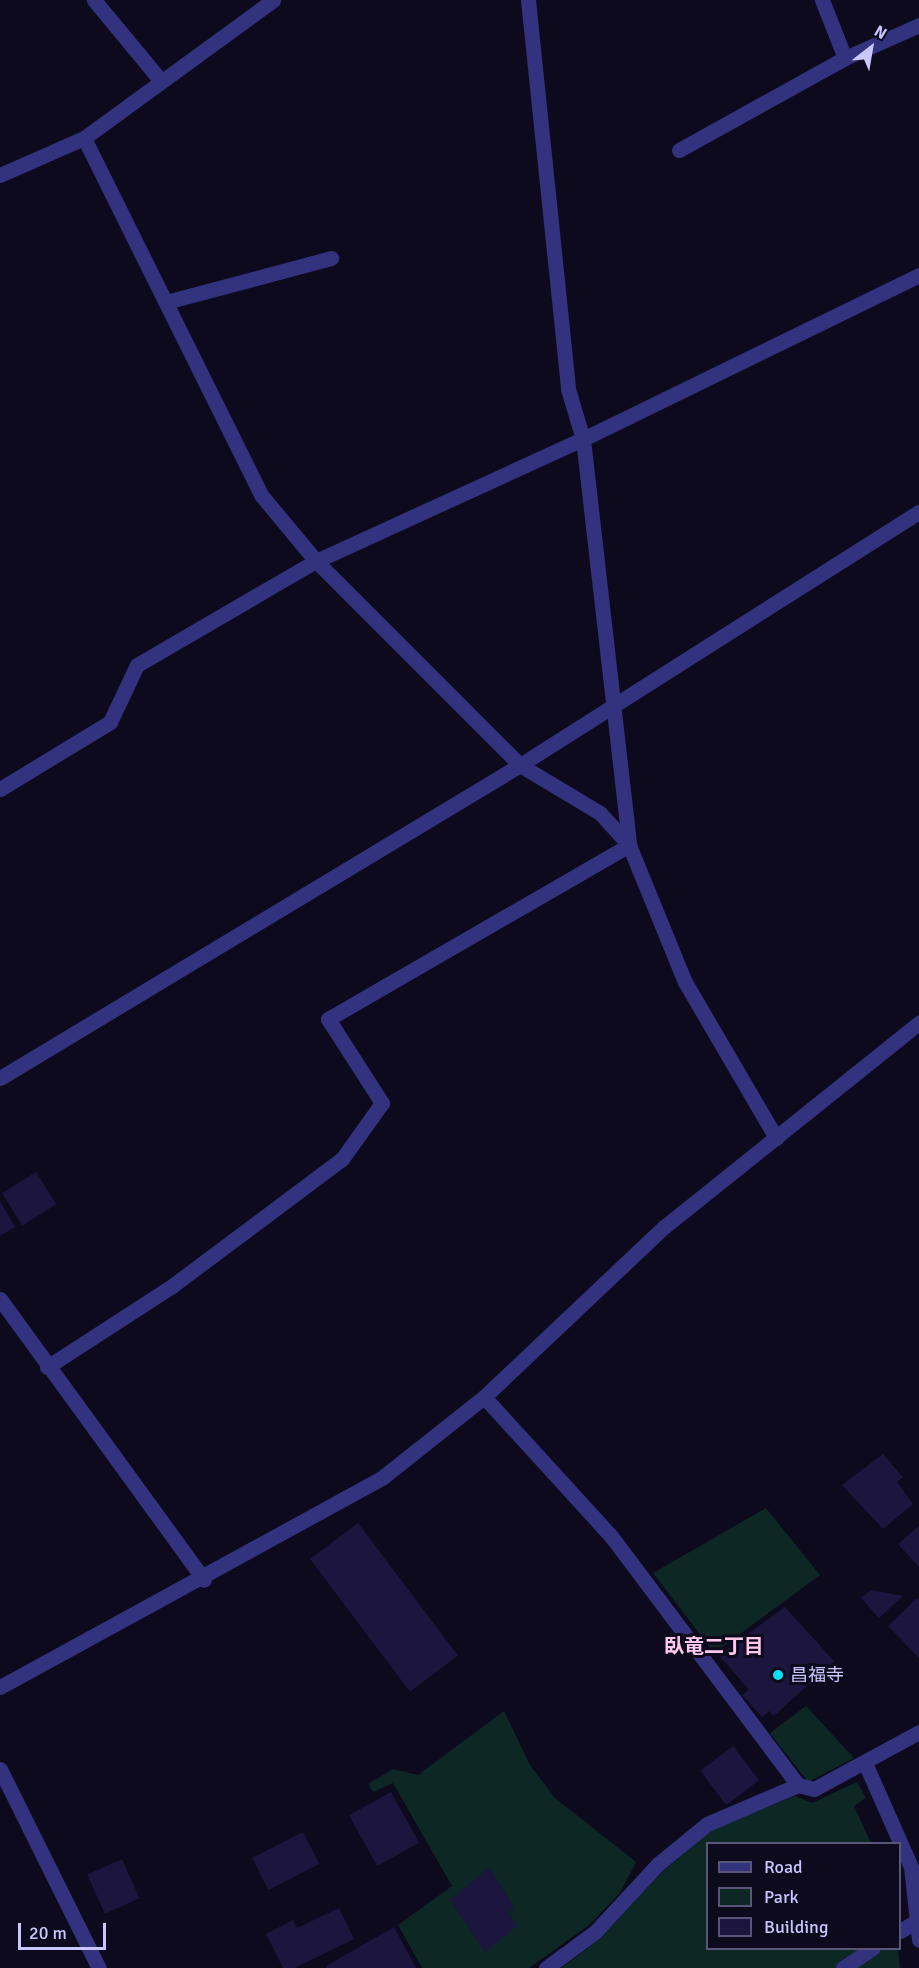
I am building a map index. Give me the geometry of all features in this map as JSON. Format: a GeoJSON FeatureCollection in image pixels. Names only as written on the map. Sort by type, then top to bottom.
{"type":"FeatureCollection","features":[{"type":"Feature","properties":{"kind":"street"},"geometry":{"type":"LineString","coordinates":[[94,0],[161,81]]}},
{"type":"Feature","properties":{"kind":"street"},"geometry":{"type":"LineString","coordinates":[[0,175],[84,138],[273,0]]}},
{"type":"Feature","properties":{"kind":"street"},"geometry":{"type":"LineString","coordinates":[[528,0],[568,389],[583,439],[616,702],[629,845],[686,982],[776,1138]]}},
{"type":"Feature","properties":{"kind":"street"},"geometry":{"type":"LineString","coordinates":[[822,0],[845,58]]}},
{"type":"Feature","properties":{"kind":"street"},"geometry":{"type":"LineString","coordinates":[[679,150],[845,58],[919,25]]}},
{"type":"Feature","properties":{"kind":"street"},"geometry":{"type":"LineString","coordinates":[[84,138],[262,496],[316,561],[520,765],[600,813],[629,845]]}},
{"type":"Feature","properties":{"kind":"street"},"geometry":{"type":"LineString","coordinates":[[166,302],[331,258]]}},
{"type":"Feature","properties":{"kind":"street"},"geometry":{"type":"LineString","coordinates":[[0,789],[110,723],[137,665],[316,561],[583,439],[919,275]]}},
{"type":"Feature","properties":{"kind":"street"},"geometry":{"type":"LineString","coordinates":[[0,1078],[520,765],[919,512]]}},
{"type":"Feature","properties":{"kind":"street"},"geometry":{"type":"LineString","coordinates":[[47,1367],[172,1286],[342,1159],[382,1103],[328,1019],[629,845]]}},
{"type":"Feature","properties":{"kind":"street"},"geometry":{"type":"LineString","coordinates":[[0,1687],[204,1580],[383,1477],[484,1397],[664,1227],[919,1023]]}},
{"type":"Feature","properties":{"kind":"street"},"geometry":{"type":"LineString","coordinates":[[0,1299],[47,1367],[204,1580]]}},
{"type":"Feature","properties":{"kind":"street"},"geometry":{"type":"LineString","coordinates":[[484,1397],[611,1536],[798,1785]]}},
{"type":"Feature","properties":{"kind":"street"},"geometry":{"type":"LineString","coordinates":[[546,1968],[595,1932],[658,1864],[707,1824],[798,1785],[814,1789],[865,1763],[919,1731]]}},
{"type":"Feature","properties":{"kind":"street"},"geometry":{"type":"LineString","coordinates":[[865,1763],[915,1863],[919,1940]]}},
{"type":"Feature","properties":{"kind":"street"},"geometry":{"type":"LineString","coordinates":[[0,1769],[99,1968]]}},
{"type":"Feature","properties":{"kind":"street"},"geometry":{"type":"LineString","coordinates":[[901,1930],[918,1920]]}},
{"type":"Feature","properties":{"kind":"street"},"geometry":{"type":"LineString","coordinates":[[843,1968],[870,1950]]}},
{"type":"Feature","properties":{"kind":"green space"},"geometry":{"type":"Polygon","coordinates":[[[766,1508],[820,1575],[714,1653],[653,1573],[766,1508]]]}},
{"type":"Feature","properties":{"kind":"green space"},"geometry":{"type":"Polygon","coordinates":[[[806,1706],[854,1758],[808,1782],[770,1733],[806,1706]]]}},
{"type":"Feature","properties":{"kind":"green space"},"geometry":{"type":"Polygon","coordinates":[[[504,1711],[530,1765],[555,1798],[636,1862],[620,1893],[589,1925],[529,1968],[422,1968],[398,1925],[452,1886],[393,1783],[373,1792],[368,1784],[393,1769],[418,1775],[504,1711]]]}},
{"type":"Feature","properties":{"kind":"green space"},"geometry":{"type":"Polygon","coordinates":[[[857,1782],[866,1798],[854,1806],[871,1842],[706,1842],[706,1950],[898,1950],[900,1968],[561,1968],[600,1939],[662,1872],[713,1829],[795,1796],[812,1803],[857,1782]]]}},
{"type":"Feature","properties":{"kind":"building"},"geometry":{"type":"Polygon","coordinates":[[[36,1172],[56,1204],[22,1225],[2,1193],[36,1172]]]}},
{"type":"Feature","properties":{"kind":"building"},"geometry":{"type":"Polygon","coordinates":[[[0,1201],[15,1227],[0,1236],[0,1201]]]}},
{"type":"Feature","properties":{"kind":"building"},"geometry":{"type":"Polygon","coordinates":[[[883,1454],[903,1477],[897,1482],[913,1504],[883,1529],[842,1485],[883,1454]]]}},
{"type":"Feature","properties":{"kind":"building"},"geometry":{"type":"Polygon","coordinates":[[[358,1523],[458,1656],[410,1692],[310,1559],[358,1523]]]}},
{"type":"Feature","properties":{"kind":"building"},"geometry":{"type":"Polygon","coordinates":[[[919,1526],[919,1567],[898,1544],[919,1526]]]}},
{"type":"Feature","properties":{"kind":"building"},"geometry":{"type":"Polygon","coordinates":[[[871,1590],[903,1596],[879,1618],[861,1598],[871,1590]]]}},
{"type":"Feature","properties":{"kind":"building"},"geometry":{"type":"Polygon","coordinates":[[[917,1598],[919,1600],[919,1658],[888,1626],[917,1598]]]}},
{"type":"Feature","properties":{"kind":"building","name":"昌福寺"},"geometry":{"type":"Polygon","coordinates":[[[785,1607],[834,1661],[774,1716],[769,1711],[762,1717],[742,1695],[749,1690],[719,1655],[785,1607]]]}},
{"type":"Feature","properties":{"kind":"building"},"geometry":{"type":"Polygon","coordinates":[[[733,1746],[759,1780],[726,1805],[700,1771],[733,1746]]]}},
{"type":"Feature","properties":{"kind":"building"},"geometry":{"type":"Polygon","coordinates":[[[391,1792],[419,1843],[377,1866],[349,1815],[391,1792]]]}},
{"type":"Feature","properties":{"kind":"building"},"geometry":{"type":"Polygon","coordinates":[[[303,1832],[319,1864],[269,1890],[252,1858],[303,1832]]]}},
{"type":"Feature","properties":{"kind":"building"},"geometry":{"type":"Polygon","coordinates":[[[122,1859],[139,1898],[105,1914],[87,1874],[122,1859]]]}},
{"type":"Feature","properties":{"kind":"building"},"geometry":{"type":"Polygon","coordinates":[[[489,1867],[514,1907],[509,1912],[517,1926],[485,1952],[450,1900],[489,1867]]]}},
{"type":"Feature","properties":{"kind":"building"},"geometry":{"type":"Polygon","coordinates":[[[339,1908],[354,1939],[295,1968],[283,1968],[266,1934],[293,1920],[297,1928],[339,1908]]]}},
{"type":"Feature","properties":{"kind":"building"},"geometry":{"type":"Polygon","coordinates":[[[394,1927],[416,1968],[327,1968],[326,1966],[394,1927]]]}},
{"type":"Feature","properties":{"kind":"place","name":"昌福寺"},"geometry":{"type":"Point","coordinates":[778,1675]}},
{"type":"Feature","properties":{"kind":"district","name":"臥竜二丁目"},"geometry":{"type":"Point","coordinates":[714,1646]}}]}
